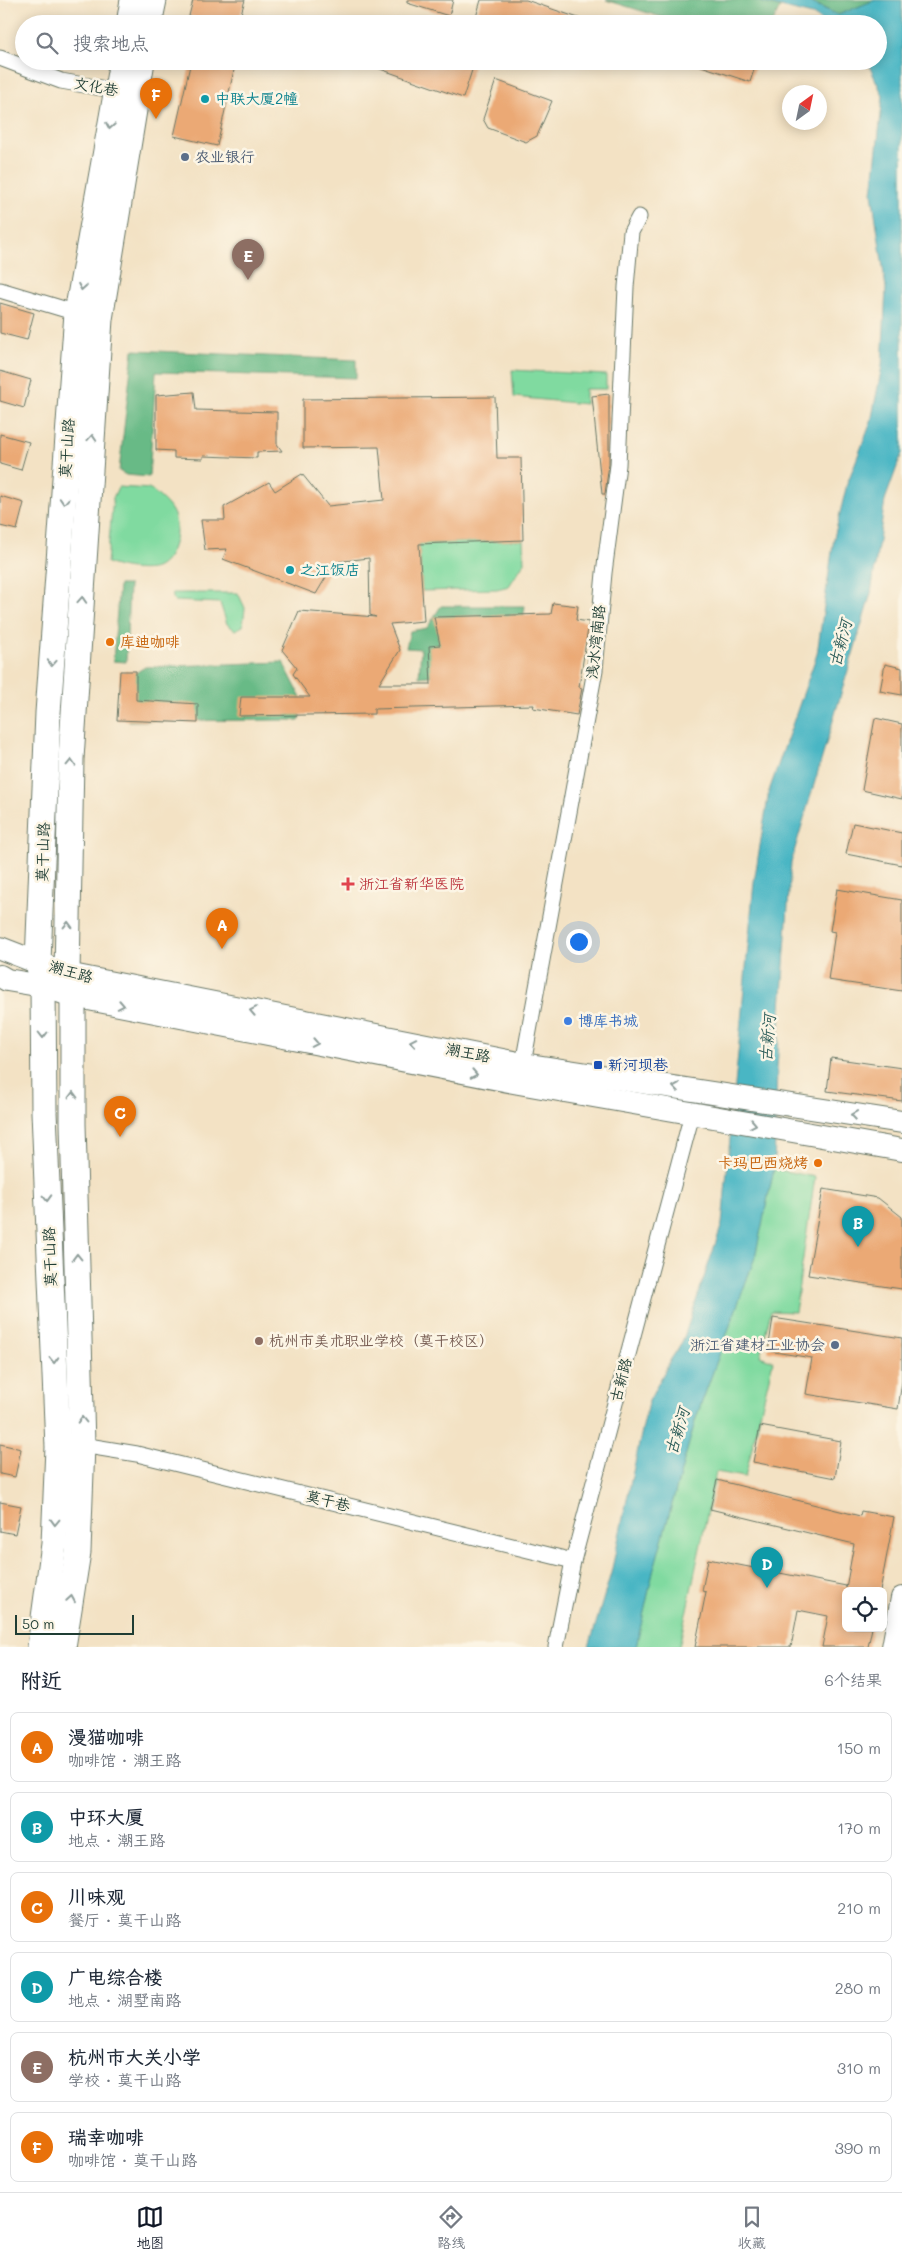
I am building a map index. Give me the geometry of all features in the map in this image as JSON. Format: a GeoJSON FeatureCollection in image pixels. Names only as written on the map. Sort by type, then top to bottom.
{"type":"FeatureCollection","features":[{"type":"Feature","properties":{"kind":"main road"},"geometry":{"type":"LineString","coordinates":[[130,15],[133,0]]}},
{"type":"Feature","properties":{"kind":"main road"},"geometry":{"type":"LineString","coordinates":[[151,15],[154,0]]}},
{"type":"Feature","properties":{"kind":"main road","name":"莫干山路"},"geometry":{"type":"LineString","coordinates":[[63,1647],[78,1552],[82,1445],[70,985],[71,759],[100,319],[126,93],[123,70]]}},
{"type":"Feature","properties":{"kind":"main road","name":"莫干山路"},"geometry":{"type":"LineString","coordinates":[[40,1647],[54,1544],[58,1447],[44,1112],[43,986],[38,962],[48,713],[77,313],[126,93],[138,70]]}},
{"type":"Feature","properties":{"kind":"main road","name":"潮王路"},"geometry":{"type":"LineString","coordinates":[[0,948],[38,962],[70,985],[520,1083],[902,1150]]}},
{"type":"Feature","properties":{"kind":"main road","name":"潮王路"},"geometry":{"type":"LineString","coordinates":[[0,976],[7,980],[43,986],[70,985],[523,1064],[902,1122]]}},
{"type":"Feature","properties":{"kind":"main road"},"geometry":{"type":"LineString","coordinates":[[893,1647],[902,1598]]}},
{"type":"Feature","properties":{"kind":"street","name":"文化巷"},"geometry":{"type":"LineString","coordinates":[[0,58],[15,64]]}},
{"type":"Feature","properties":{"kind":"street","name":"文化巷"},"geometry":{"type":"LineString","coordinates":[[32,70],[61,81],[126,93]]}},
{"type":"Feature","properties":{"kind":"street","name":"浅水湾南路"},"geometry":{"type":"LineString","coordinates":[[523,1064],[594,670],[618,465],[626,287],[631,232],[640,217]]}},
{"type":"Feature","properties":{"kind":"street"},"geometry":{"type":"LineString","coordinates":[[0,290],[77,313]]}},
{"type":"Feature","properties":{"kind":"street","name":"古新路"},"geometry":{"type":"LineString","coordinates":[[556,1647],[573,1561],[692,1114]]}},
{"type":"Feature","properties":{"kind":"street","name":"莫干巷"},"geometry":{"type":"LineString","coordinates":[[82,1445],[137,1454],[573,1561]]}},
{"type":"Feature","properties":{"kind":"green space"},"geometry":{"type":"Polygon","coordinates":[[[606,0],[753,0],[780,7],[776,15],[655,15],[606,0]]]}},
{"type":"Feature","properties":{"kind":"green space"},"geometry":{"type":"Polygon","coordinates":[[[808,0],[875,0],[838,15],[808,0]]]}},
{"type":"Feature","properties":{"kind":"green space"},"geometry":{"type":"Polygon","coordinates":[[[133,350],[356,360],[356,378],[156,372],[149,477],[126,475],[119,471],[133,350]]]}},
{"type":"Feature","properties":{"kind":"green space"},"geometry":{"type":"Polygon","coordinates":[[[512,370],[606,375],[606,389],[585,389],[585,404],[514,397],[512,370]]]}},
{"type":"Feature","properties":{"kind":"green space"},"geometry":{"type":"Polygon","coordinates":[[[118,487],[151,489],[172,511],[176,526],[174,545],[165,561],[159,566],[147,570],[123,568],[107,563],[113,498],[118,487]]]}},
{"type":"Feature","properties":{"kind":"green space"},"geometry":{"type":"Polygon","coordinates":[[[523,540],[524,563],[509,586],[497,589],[422,591],[419,544],[523,540]]]}},
{"type":"Feature","properties":{"kind":"green space"},"geometry":{"type":"Polygon","coordinates":[[[119,585],[129,585],[126,662],[113,661],[119,585]]]}},
{"type":"Feature","properties":{"kind":"green space"},"geometry":{"type":"Polygon","coordinates":[[[172,593],[238,593],[245,608],[243,626],[235,630],[227,624],[220,603],[174,601],[172,593]]]}},
{"type":"Feature","properties":{"kind":"green space"},"geometry":{"type":"Polygon","coordinates":[[[441,606],[525,606],[518,651],[437,675],[419,677],[421,649],[406,648],[410,631],[427,628],[441,606]]]}},
{"type":"Feature","properties":{"kind":"green space"},"geometry":{"type":"Polygon","coordinates":[[[283,662],[304,703],[299,720],[129,721],[131,676],[145,667],[283,662]]]}},
{"type":"Feature","properties":{"kind":"green space"},"geometry":{"type":"Polygon","coordinates":[[[774,1169],[815,1177],[795,1312],[771,1311],[760,1356],[773,1361],[745,1477],[716,1472],[679,1647],[636,1647],[653,1572],[696,1418],[755,1257],[774,1169]]]}},
{"type":"Feature","properties":{"kind":"water"},"geometry":{"type":"Polygon","coordinates":[[[753,0],[805,0],[838,15],[812,15],[753,0]]]}},
{"type":"Feature","properties":{"kind":"water","name":"古新河"},"geometry":{"type":"Polygon","coordinates":[[[875,0],[902,0],[902,453],[885,500],[871,593],[791,862],[777,1068],[774,1169],[755,1257],[696,1418],[653,1572],[636,1647],[589,1647],[611,1573],[648,1403],[671,1359],[682,1343],[722,1224],[754,882],[769,791],[817,654],[834,538],[847,484],[871,422],[882,366],[886,288],[872,193],[883,96],[871,70],[887,70],[887,15],[838,15],[875,0]]]}},
{"type":"Feature","properties":{"kind":"building"},"geometry":{"type":"Polygon","coordinates":[[[193,0],[245,0],[241,15],[189,15],[193,0]]]}},
{"type":"Feature","properties":{"kind":"building"},"geometry":{"type":"Polygon","coordinates":[[[407,0],[453,0],[449,15],[407,3],[407,0]]]}},
{"type":"Feature","properties":{"kind":"building"},"geometry":{"type":"Polygon","coordinates":[[[481,0],[526,0],[570,15],[477,15],[481,0]]]}},
{"type":"Feature","properties":{"kind":"building","name":"中联大厦2幢"},"geometry":{"type":"Polygon","coordinates":[[[189,70],[234,70],[217,146],[174,136],[189,70]]]}},
{"type":"Feature","properties":{"kind":"building"},"geometry":{"type":"Polygon","coordinates":[[[383,70],[472,70],[463,98],[383,70]]]}},
{"type":"Feature","properties":{"kind":"building"},"geometry":{"type":"Polygon","coordinates":[[[713,70],[754,70],[750,82],[713,70]]]}},
{"type":"Feature","properties":{"kind":"building"},"geometry":{"type":"Polygon","coordinates":[[[496,80],[552,101],[537,136],[526,142],[488,128],[483,119],[496,80]]]}},
{"type":"Feature","properties":{"kind":"building"},"geometry":{"type":"Polygon","coordinates":[[[0,303],[34,313],[27,340],[0,333],[0,303]]]}},
{"type":"Feature","properties":{"kind":"building"},"geometry":{"type":"Polygon","coordinates":[[[0,371],[31,380],[24,408],[0,401],[0,371]]]}},
{"type":"Feature","properties":{"kind":"building"},"geometry":{"type":"Polygon","coordinates":[[[194,392],[196,410],[277,412],[277,444],[282,451],[257,452],[257,458],[203,456],[203,459],[174,458],[174,451],[156,450],[156,395],[194,392]]]}},
{"type":"Feature","properties":{"kind":"building"},"geometry":{"type":"Polygon","coordinates":[[[609,394],[609,464],[605,494],[602,494],[592,396],[609,394]]]}},
{"type":"Feature","properties":{"kind":"building"},"geometry":{"type":"Polygon","coordinates":[[[495,397],[497,458],[521,458],[523,540],[419,544],[424,621],[390,624],[400,650],[379,684],[431,684],[429,646],[440,645],[434,617],[551,614],[553,603],[578,606],[576,620],[589,622],[579,687],[582,688],[577,715],[533,708],[534,705],[374,709],[374,714],[239,716],[241,697],[310,697],[293,674],[297,668],[282,650],[299,611],[376,617],[370,615],[369,558],[335,562],[316,594],[223,559],[227,549],[205,550],[201,520],[225,520],[224,507],[269,482],[275,491],[302,474],[328,506],[384,500],[379,447],[303,448],[303,399],[495,397]]]}},
{"type":"Feature","properties":{"kind":"building"},"geometry":{"type":"Polygon","coordinates":[[[0,434],[29,442],[21,470],[0,464],[0,434]]]}},
{"type":"Feature","properties":{"kind":"building"},"geometry":{"type":"Polygon","coordinates":[[[0,496],[24,503],[17,530],[0,526],[0,496]]]}},
{"type":"Feature","properties":{"kind":"building"},"geometry":{"type":"Polygon","coordinates":[[[885,664],[902,668],[902,695],[880,691],[885,664]]]}},
{"type":"Feature","properties":{"kind":"building"},"geometry":{"type":"Polygon","coordinates":[[[120,671],[136,671],[136,700],[198,704],[198,723],[117,720],[120,671]]]}},
{"type":"Feature","properties":{"kind":"building"},"geometry":{"type":"Polygon","coordinates":[[[875,718],[902,724],[902,799],[862,790],[875,718]]]}},
{"type":"Feature","properties":{"kind":"building"},"geometry":{"type":"Polygon","coordinates":[[[853,823],[902,833],[902,865],[846,854],[853,823]]]}},
{"type":"Feature","properties":{"kind":"building"},"geometry":{"type":"Polygon","coordinates":[[[837,889],[902,900],[902,991],[828,980],[835,932],[830,931],[837,889]]]}},
{"type":"Feature","properties":{"kind":"building"},"geometry":{"type":"Polygon","coordinates":[[[831,1058],[902,1068],[902,1101],[827,1091],[831,1058]]]}},
{"type":"Feature","properties":{"kind":"building"},"geometry":{"type":"Polygon","coordinates":[[[823,1189],[878,1198],[902,1217],[902,1289],[808,1275],[823,1189]]]}},
{"type":"Feature","properties":{"kind":"building"},"geometry":{"type":"Polygon","coordinates":[[[773,1318],[902,1338],[902,1381],[898,1409],[806,1394],[812,1358],[768,1351],[773,1318]]]}},
{"type":"Feature","properties":{"kind":"building"},"geometry":{"type":"Polygon","coordinates":[[[760,1426],[841,1441],[835,1478],[753,1462],[760,1426]]]}},
{"type":"Feature","properties":{"kind":"building"},"geometry":{"type":"Polygon","coordinates":[[[0,1444],[21,1449],[15,1477],[0,1474],[0,1444]]]}},
{"type":"Feature","properties":{"kind":"building"},"geometry":{"type":"Polygon","coordinates":[[[717,1480],[860,1516],[861,1511],[894,1517],[881,1587],[846,1587],[854,1544],[710,1509],[717,1480]]]}},
{"type":"Feature","properties":{"kind":"building"},"geometry":{"type":"Polygon","coordinates":[[[0,1502],[21,1506],[15,1534],[0,1531],[0,1502]]]}},
{"type":"Feature","properties":{"kind":"building"},"geometry":{"type":"Polygon","coordinates":[[[708,1559],[846,1586],[842,1587],[842,1632],[871,1632],[868,1647],[822,1647],[828,1616],[798,1610],[791,1647],[695,1647],[706,1592],[702,1591],[708,1559]]]}},
{"type":"Feature","properties":{"kind":"place","name":"中联大厦2幢"},"geometry":{"type":"Point","coordinates":[205,99]}},
{"type":"Feature","properties":{"kind":"place","name":"瑞幸咖啡"},"geometry":{"type":"Point","coordinates":[156,119]}},
{"type":"Feature","properties":{"kind":"place","name":"农业银行"},"geometry":{"type":"Point","coordinates":[185,157]}},
{"type":"Feature","properties":{"kind":"place","name":"杭州市大关小学"},"geometry":{"type":"Point","coordinates":[248,280]}},
{"type":"Feature","properties":{"kind":"place","name":"之江饭店"},"geometry":{"type":"Point","coordinates":[290,570]}},
{"type":"Feature","properties":{"kind":"place","name":"库迪咖啡"},"geometry":{"type":"Point","coordinates":[110,642]}},
{"type":"Feature","properties":{"kind":"place","name":"浙江省新华医院"},"geometry":{"type":"Point","coordinates":[348,884]}},
{"type":"Feature","properties":{"kind":"place","name":"漫猫咖啡"},"geometry":{"type":"Point","coordinates":[222,949]}},
{"type":"Feature","properties":{"kind":"place","name":"博库书城"},"geometry":{"type":"Point","coordinates":[568,1021]}},
{"type":"Feature","properties":{"kind":"place","name":"新河坝巷"},"geometry":{"type":"Point","coordinates":[598,1065]}},
{"type":"Feature","properties":{"kind":"place","name":"川味观"},"geometry":{"type":"Point","coordinates":[120,1137]}},
{"type":"Feature","properties":{"kind":"place","name":"卡玛巴西烧烤"},"geometry":{"type":"Point","coordinates":[818,1163]}},
{"type":"Feature","properties":{"kind":"place","name":"中环大厦"},"geometry":{"type":"Point","coordinates":[858,1247]}},
{"type":"Feature","properties":{"kind":"place","name":"杭州市美术职业学校（莫干校区）"},"geometry":{"type":"Point","coordinates":[259,1341]}},
{"type":"Feature","properties":{"kind":"place","name":"浙江省建材工业协会"},"geometry":{"type":"Point","coordinates":[835,1345]}},
{"type":"Feature","properties":{"kind":"place","name":"广电综合楼"},"geometry":{"type":"Point","coordinates":[767,1588]}}]}
